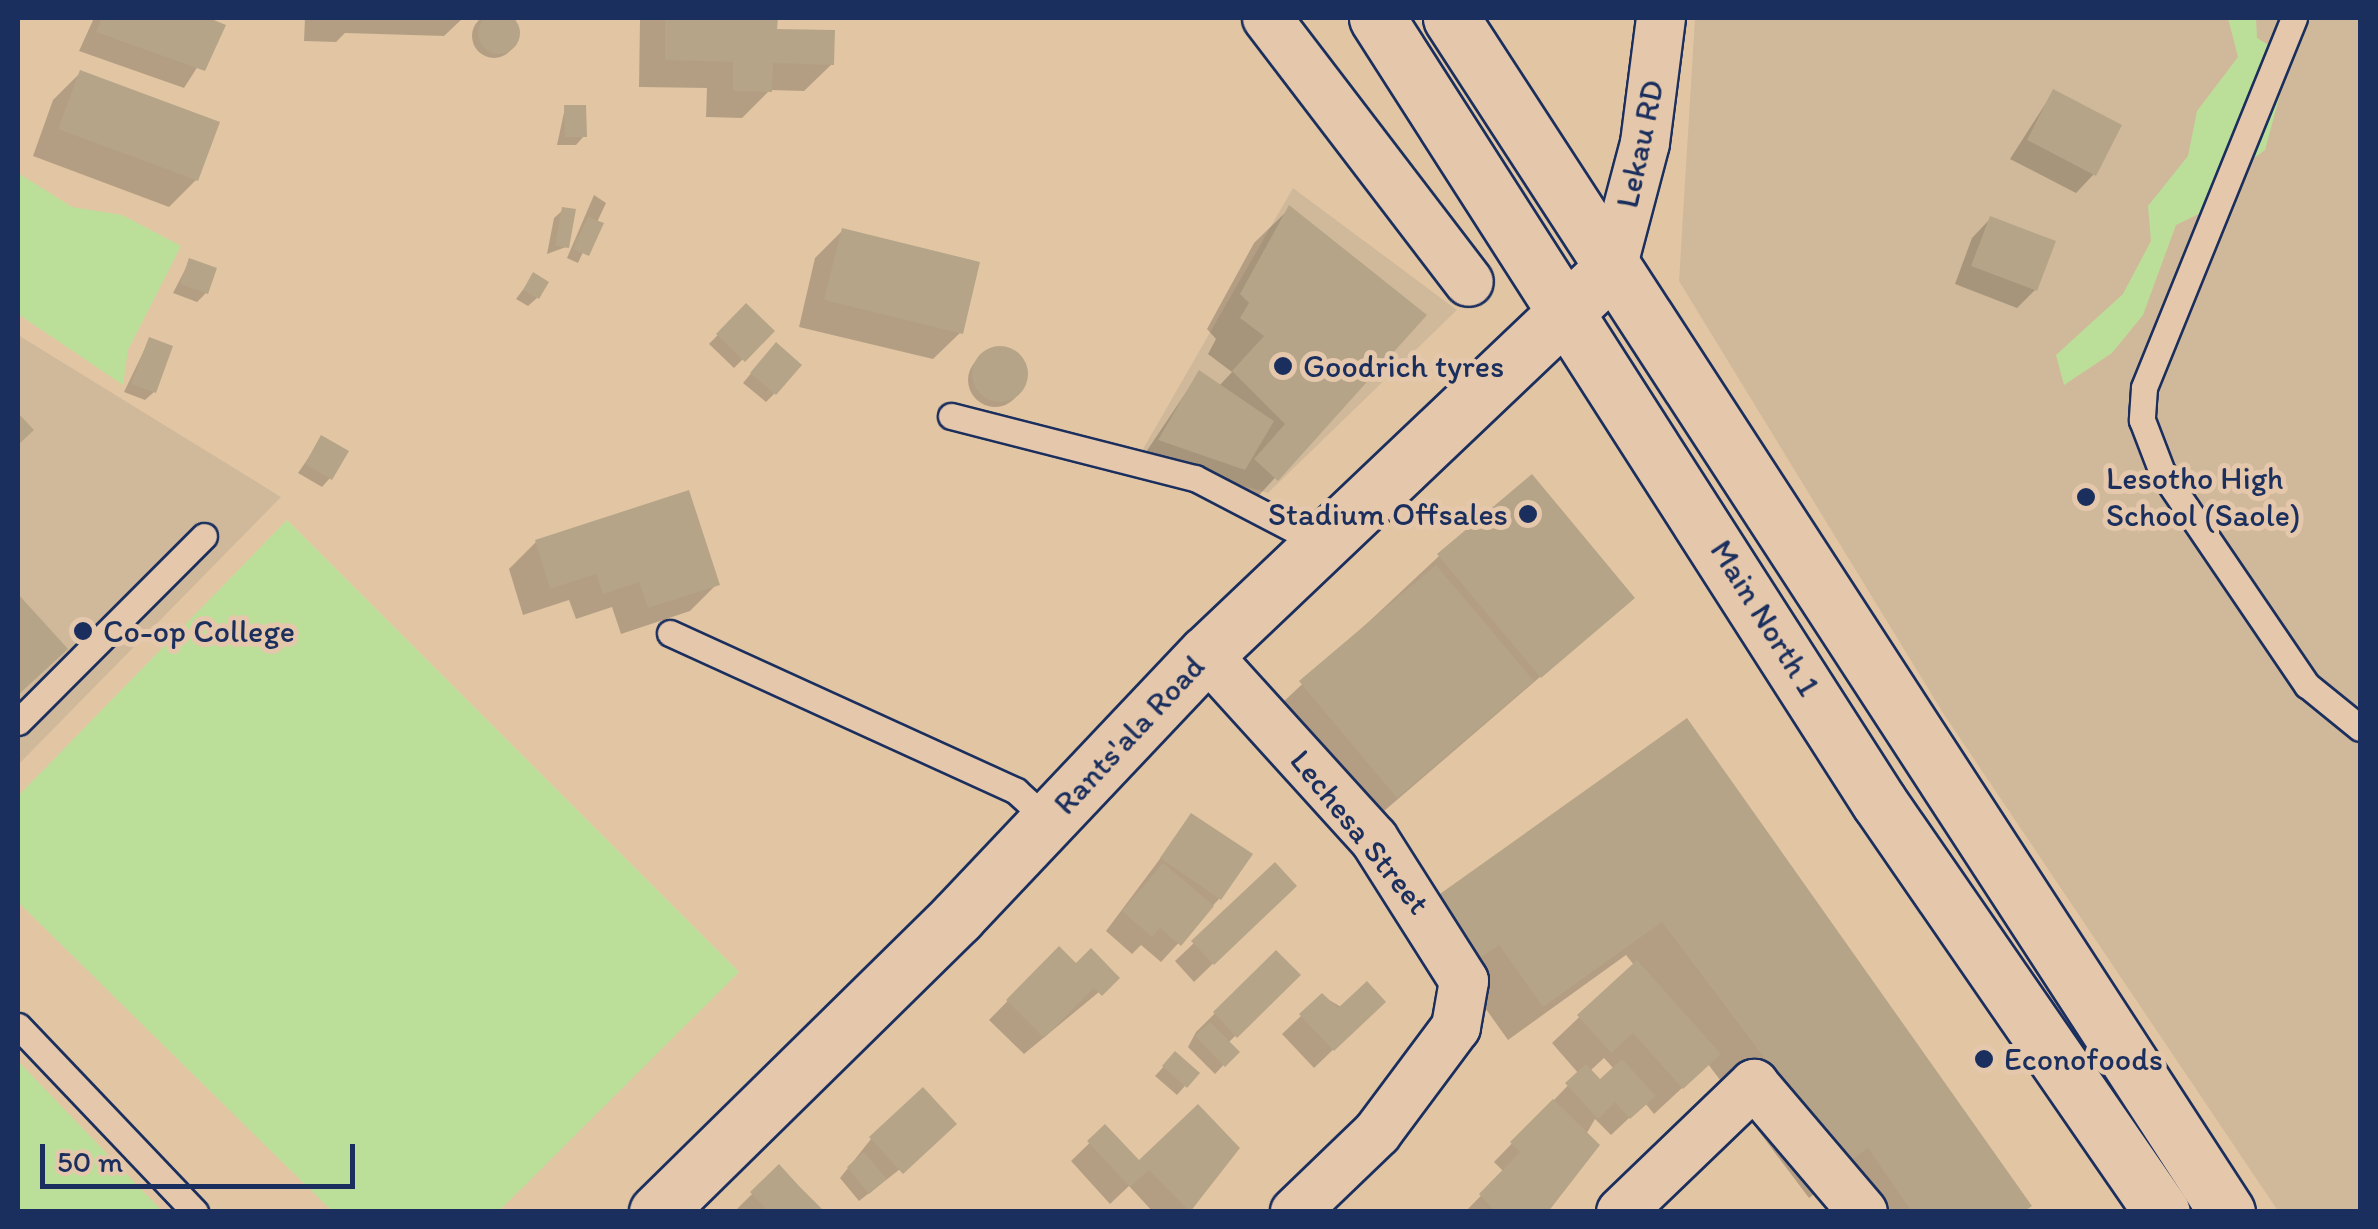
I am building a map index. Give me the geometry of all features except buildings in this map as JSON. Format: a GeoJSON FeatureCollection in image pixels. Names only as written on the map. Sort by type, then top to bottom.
{"type":"FeatureCollection","features":[{"type":"Feature","properties":{"kind":"main road","name":"Main North 1"},"geometry":{"type":"LineString","coordinates":[[1377,18],[1879,802],[2148,1206]]}},
{"type":"Feature","properties":{"kind":"main road","name":"Main North 1"},"geometry":{"type":"LineString","coordinates":[[1451,18],[2226,1212]]}},
{"type":"Feature","properties":{"kind":"main road","name":"Rants'ala Road"},"geometry":{"type":"LineString","coordinates":[[657,1212],[1049,821],[1206,654],[1612,268]]}},
{"type":"Feature","properties":{"kind":"street"},"geometry":{"type":"LineString","coordinates":[[1267,18],[1469,282]]}},
{"type":"Feature","properties":{"kind":"street","name":"Lekau RD"},"geometry":{"type":"LineString","coordinates":[[1612,268],[1645,143],[1661,18]]}},
{"type":"Feature","properties":{"kind":"street","name":"Lechesa Street"},"geometry":{"type":"LineString","coordinates":[[1206,654],[1374,839],[1464,981],[1456,1026],[1377,1134],[1295,1212]]}},
{"type":"Feature","properties":{"kind":"street"},"geometry":{"type":"LineString","coordinates":[[1621,1212],[1754,1084],[1863,1212]]}},
{"type":"Feature","properties":{"kind":"street"},"geometry":{"type":"LineString","coordinates":[[2148,1206],[2198,1166]]}},
{"type":"Feature","properties":{"kind":"lane"},"geometry":{"type":"LineString","coordinates":[[2294,18],[2144,388],[2142,420],[2162,472],[2306,685],[2360,728]]}},
{"type":"Feature","properties":{"kind":"lane"},"geometry":{"type":"LineString","coordinates":[[951,416],[1196,478],[1320,542]]}},
{"type":"Feature","properties":{"kind":"lane"},"geometry":{"type":"LineString","coordinates":[[18,722],[204,536]]}},
{"type":"Feature","properties":{"kind":"lane"},"geometry":{"type":"LineString","coordinates":[[670,634],[1016,790],[1049,821]]}},
{"type":"Feature","properties":{"kind":"lane"},"geometry":{"type":"LineString","coordinates":[[18,1026],[195,1212]]}},
{"type":"Feature","properties":{"kind":"shaded area","name":"Lesotho High School (Saole)"},"geometry":{"type":"Polygon","coordinates":[[[1695,18],[2360,18],[2360,1211],[2278,1211],[1943,713],[1679,281],[1695,18]]]}},
{"type":"Feature","properties":{"kind":"shaded area"},"geometry":{"type":"Polygon","coordinates":[[[1293,188],[1457,310],[1268,493],[1139,456],[1293,188]]]}},
{"type":"Feature","properties":{"kind":"shaded area","name":"Co-op College"},"geometry":{"type":"Polygon","coordinates":[[[18,335],[281,497],[18,765],[18,335]]]}},
{"type":"Feature","properties":{"kind":"green space"},"geometry":{"type":"Polygon","coordinates":[[[2228,18],[2256,18],[2257,38],[2277,50],[2285,76],[2265,150],[2236,171],[2213,207],[2176,225],[2143,315],[2112,353],[2064,385],[2056,355],[2123,294],[2151,241],[2148,206],[2188,156],[2197,111],[2238,57],[2228,18]]]}},
{"type":"Feature","properties":{"kind":"green space"},"geometry":{"type":"Polygon","coordinates":[[[18,173],[72,207],[122,215],[181,246],[128,350],[123,385],[18,314],[18,173]]]}},
{"type":"Feature","properties":{"kind":"green space"},"geometry":{"type":"Polygon","coordinates":[[[287,520],[739,972],[499,1211],[332,1211],[18,902],[18,796],[287,520]]]}},
{"type":"Feature","properties":{"kind":"green space"},"geometry":{"type":"Polygon","coordinates":[[[18,1061],[162,1211],[18,1211],[18,1061]]]}},
{"type":"Feature","properties":{"kind":"place","name":"Goodrich tyres"},"geometry":{"type":"Point","coordinates":[1283,366]}},
{"type":"Feature","properties":{"kind":"place","name":"Lesotho High School (Saole)"},"geometry":{"type":"Point","coordinates":[2086,497]}},
{"type":"Feature","properties":{"kind":"place","name":"Stadium Offsales"},"geometry":{"type":"Point","coordinates":[1528,514]}},
{"type":"Feature","properties":{"kind":"place","name":"Co-op College"},"geometry":{"type":"Point","coordinates":[83,631]}},
{"type":"Feature","properties":{"kind":"place","name":"Econofoods"},"geometry":{"type":"Point","coordinates":[1984,1059]}}]}
